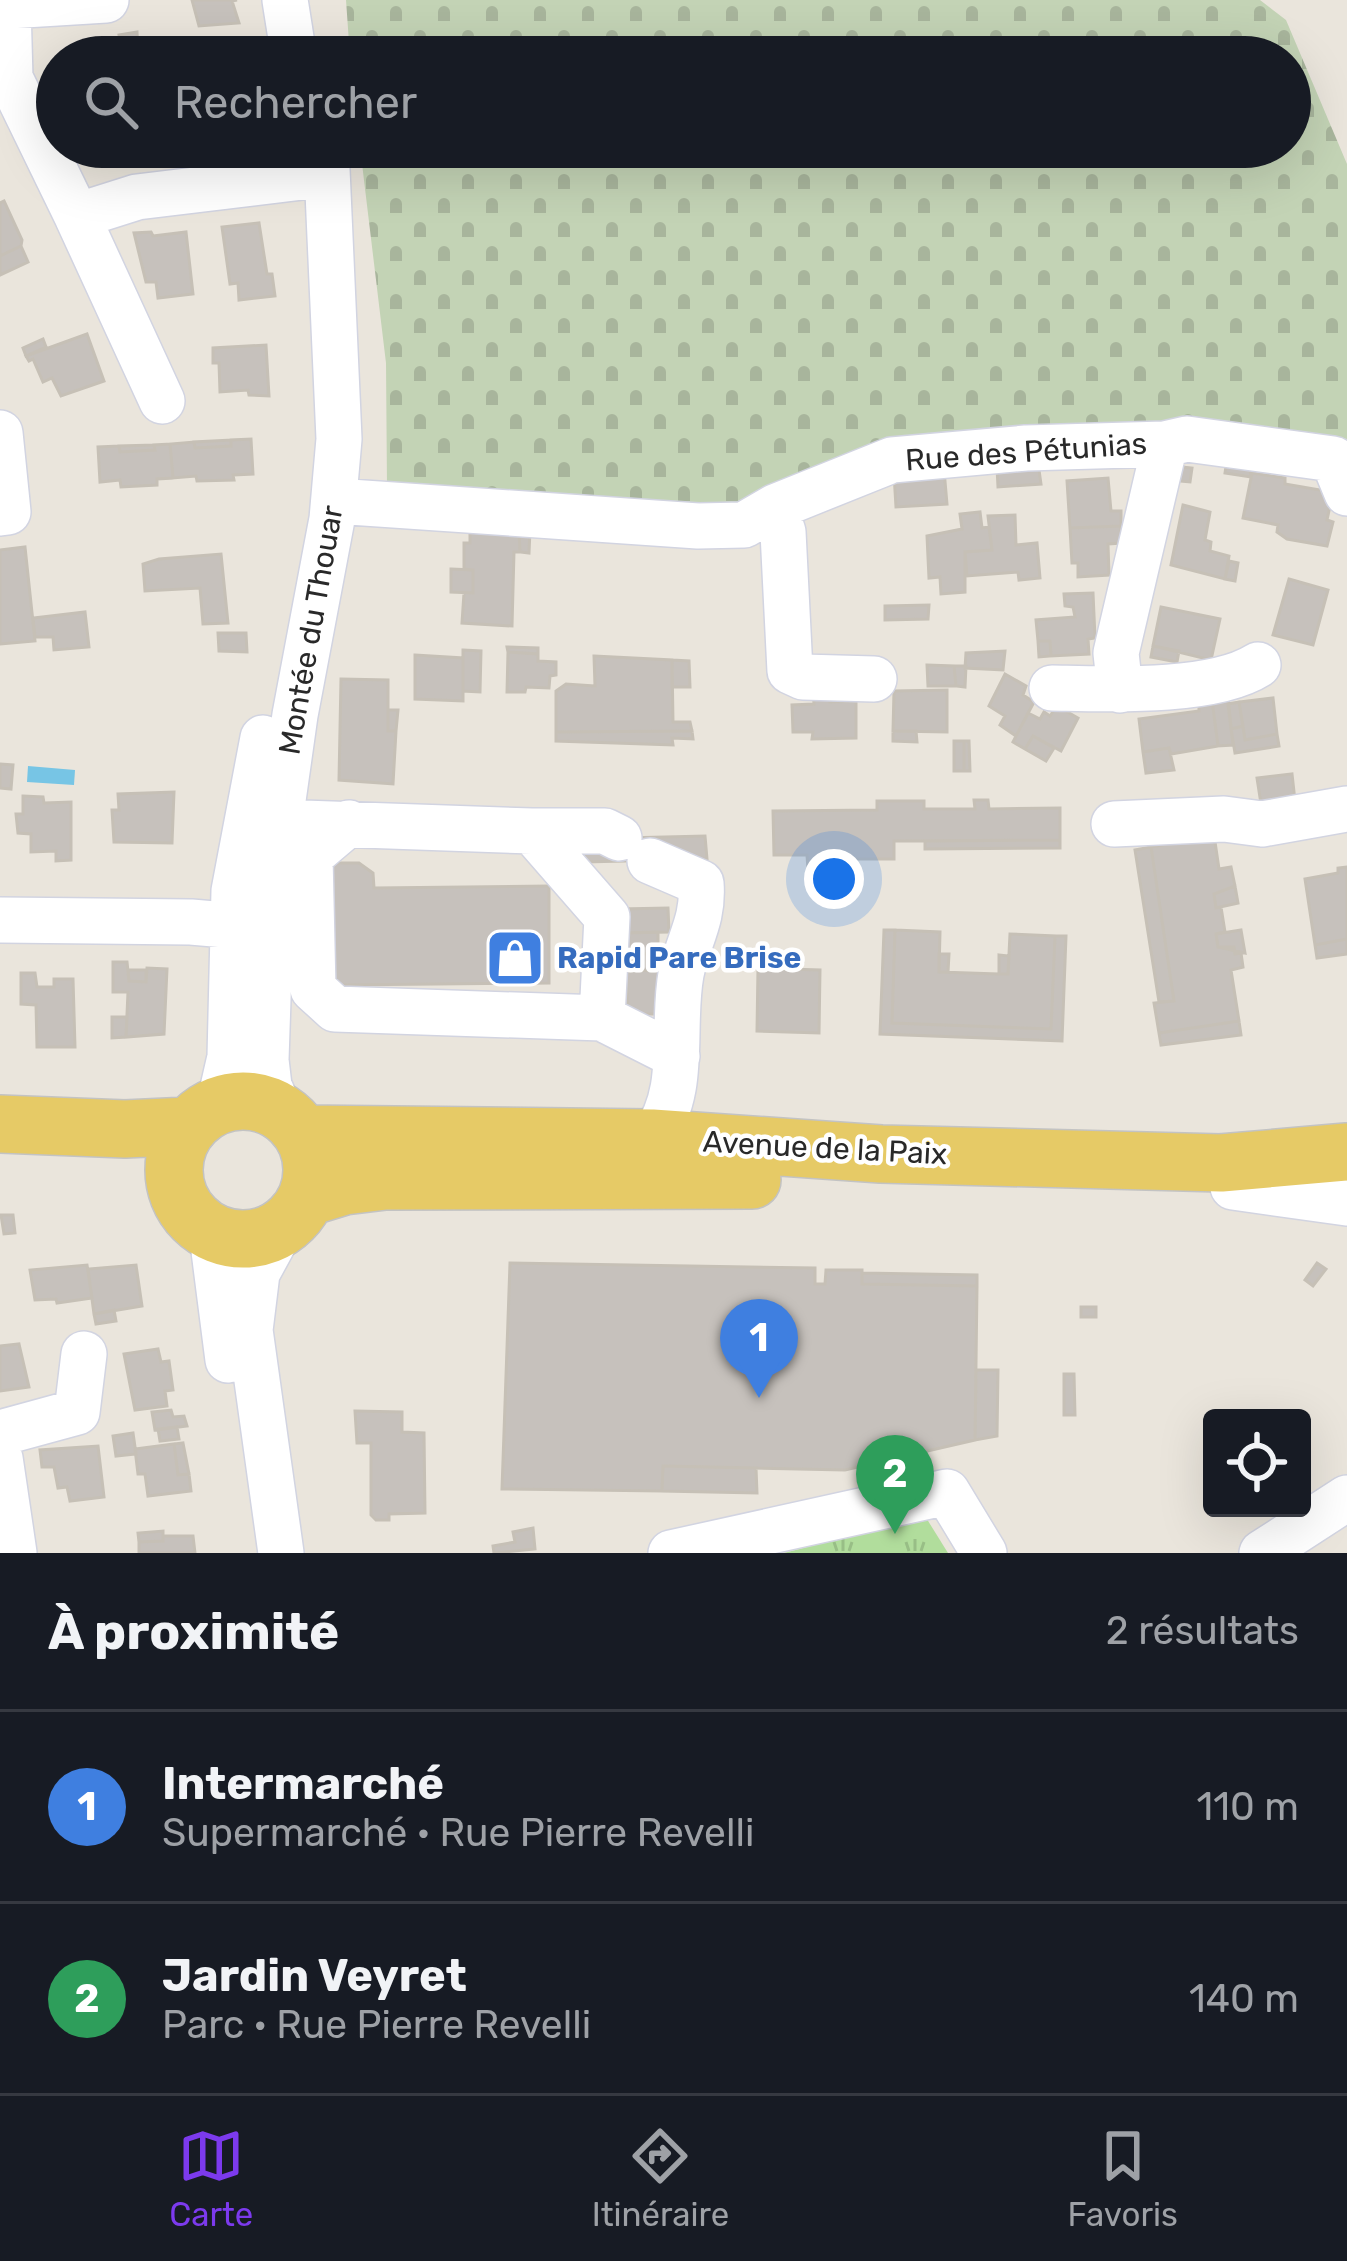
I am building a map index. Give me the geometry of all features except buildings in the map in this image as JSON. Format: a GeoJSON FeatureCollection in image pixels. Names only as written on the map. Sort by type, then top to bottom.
{"type":"FeatureCollection","features":[{"type":"Feature","properties":{"kind":"main road"},"geometry":{"type":"LineString","coordinates":[[0,1124],[125,1129],[204,1116],[250,1101],[291,1123],[311,1155],[313,1176],[294,1213],[250,1240],[234,1239],[120,1162],[0,1160]]}},
{"type":"Feature","properties":{"kind":"main road"},"geometry":{"type":"LineString","coordinates":[[189,1206],[174,1164],[204,1116]]}},
{"type":"Feature","properties":{"kind":"main road","name":"Avenue de la Paix"},"geometry":{"type":"LineString","coordinates":[[291,1123],[652,1138],[881,1154],[1221,1163],[1347,1152]]}},
{"type":"Feature","properties":{"kind":"main road","name":"Avenue de la Paix"},"geometry":{"type":"LineString","coordinates":[[294,1213],[344,1186],[385,1181],[881,1179],[1347,1186]]}},
{"type":"Feature","properties":{"kind":"street"},"geometry":{"type":"LineString","coordinates":[[36,132],[10,78],[8,6],[106,0]]}},
{"type":"Feature","properties":{"kind":"street"},"geometry":{"type":"LineString","coordinates":[[285,0],[291,36]]}},
{"type":"Feature","properties":{"kind":"street"},"geometry":{"type":"LineString","coordinates":[[308,0],[313,36]]}},
{"type":"Feature","properties":{"kind":"street"},"geometry":{"type":"LineString","coordinates":[[54,168],[162,401]]}},
{"type":"Feature","properties":{"kind":"street"},"geometry":{"type":"LineString","coordinates":[[77,216],[136,197],[281,168]]}},
{"type":"Feature","properties":{"kind":"street","name":"Montée du Thouar"},"geometry":{"type":"LineString","coordinates":[[204,1116],[230,1057],[311,500],[317,416],[316,168]]}},
{"type":"Feature","properties":{"kind":"street","name":"Montée du Thouar"},"geometry":{"type":"LineString","coordinates":[[262,823],[335,501],[339,439],[317,168]]}},
{"type":"Feature","properties":{"kind":"street"},"geometry":{"type":"LineString","coordinates":[[0,433],[8,512],[0,513]]}},
{"type":"Feature","properties":{"kind":"street","name":"Rue des Pétunias"},"geometry":{"type":"LineString","coordinates":[[335,501],[698,526],[744,525],[775,507],[892,460],[1187,440],[1333,459],[1347,493]]}},
{"type":"Feature","properties":{"kind":"street"},"geometry":{"type":"LineString","coordinates":[[1120,689],[1116,653],[1165,444]]}},
{"type":"Feature","properties":{"kind":"street"},"geometry":{"type":"LineString","coordinates":[[775,507],[783,532],[790,671],[803,677],[874,679]]}},
{"type":"Feature","properties":{"kind":"street"},"geometry":{"type":"LineString","coordinates":[[1052,688],[1120,689],[1238,677],[1258,664]]}},
{"type":"Feature","properties":{"kind":"street"},"geometry":{"type":"LineString","coordinates":[[1114,824],[1224,819],[1262,824],[1347,808]]}},
{"type":"Feature","properties":{"kind":"street"},"geometry":{"type":"LineString","coordinates":[[262,823],[605,831],[701,884],[703,910],[681,974],[671,1109],[652,1138]]}},
{"type":"Feature","properties":{"kind":"street"},"geometry":{"type":"LineString","coordinates":[[349,823],[310,856],[313,989],[335,1009],[602,1018],[677,1056]]}},
{"type":"Feature","properties":{"kind":"street"},"geometry":{"type":"LineString","coordinates":[[532,831],[607,917],[602,1018]]}},
{"type":"Feature","properties":{"kind":"street"},"geometry":{"type":"LineString","coordinates":[[0,920],[250,927]]}},
{"type":"Feature","properties":{"kind":"street","name":"Montée du Thouar"},"geometry":{"type":"LineString","coordinates":[[250,927],[269,1086],[291,1123]]}},
{"type":"Feature","properties":{"kind":"street"},"geometry":{"type":"LineString","coordinates":[[1233,1187],[1347,1204]]}},
{"type":"Feature","properties":{"kind":"street"},"geometry":{"type":"LineString","coordinates":[[189,1206],[213,1244],[253,1553]]}},
{"type":"Feature","properties":{"kind":"street"},"geometry":{"type":"LineString","coordinates":[[281,1553],[250,1330],[257,1274],[294,1213]]}},
{"type":"Feature","properties":{"kind":"street"},"geometry":{"type":"LineString","coordinates":[[0,1433],[77,1412],[84,1354]]}},
{"type":"Feature","properties":{"kind":"street"},"geometry":{"type":"LineString","coordinates":[[0,1458],[14,1553]]}},
{"type":"Feature","properties":{"kind":"street"},"geometry":{"type":"LineString","coordinates":[[671,1553],[947,1492],[984,1553]]}},
{"type":"Feature","properties":{"kind":"street"},"geometry":{"type":"LineString","coordinates":[[1262,1553],[1347,1498]]}},
{"type":"Feature","properties":{"kind":"green space"},"geometry":{"type":"Polygon","coordinates":[[[346,0],[1260,0],[1286,20],[1293,36],[349,36],[346,0]]]}},
{"type":"Feature","properties":{"kind":"green space"},"geometry":{"type":"Polygon","coordinates":[[[1311,79],[1347,164],[1347,439],[1183,423],[730,513],[387,488],[386,363],[363,168],[1311,168],[1311,79]]]}},
{"type":"Feature","properties":{"kind":"green space"},"geometry":{"type":"Polygon","coordinates":[[[925,1516],[948,1553],[784,1553],[925,1516]]]}},
{"type":"Feature","properties":{"kind":"water"},"geometry":{"type":"Polygon","coordinates":[[[28,766],[75,770],[74,785],[27,782],[28,766]]]}},
{"type":"Feature","properties":{"kind":"place","name":"Rapid Pare Brise"},"geometry":{"type":"Point","coordinates":[515,958]}},
{"type":"Feature","properties":{"kind":"place","name":"Intermarché"},"geometry":{"type":"Point","coordinates":[759,1398]}},
{"type":"Feature","properties":{"kind":"place","name":"Jardin Veyret"},"geometry":{"type":"Point","coordinates":[895,1534]}}]}
